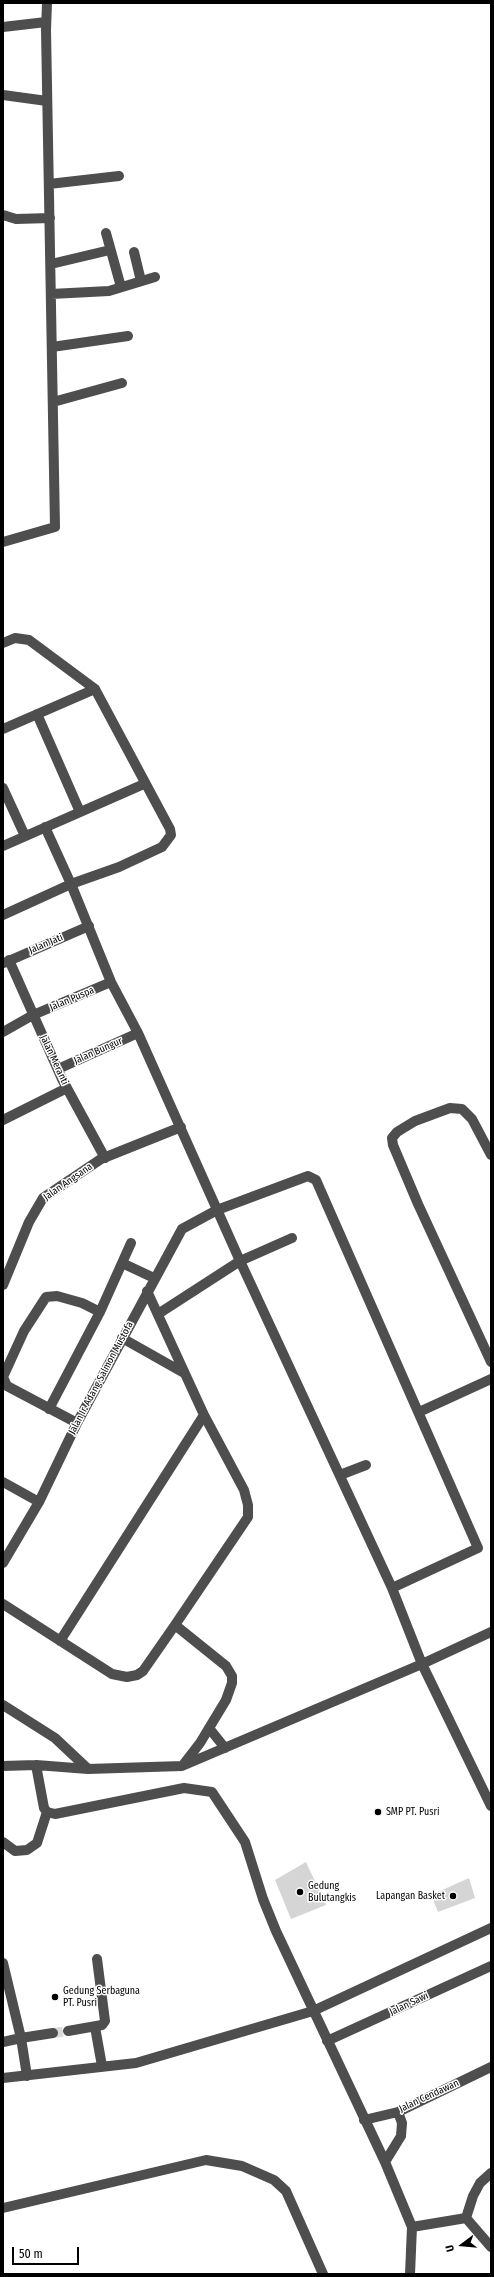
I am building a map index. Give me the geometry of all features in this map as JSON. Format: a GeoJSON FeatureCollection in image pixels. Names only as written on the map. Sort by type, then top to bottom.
{"type":"FeatureCollection","features":[{"type":"Feature","properties":{"kind":"street"},"geometry":{"type":"LineString","coordinates":[[3,542],[55,527],[47,102],[47,3]]}},
{"type":"Feature","properties":{"kind":"street"},"geometry":{"type":"LineString","coordinates":[[3,27],[46,22]]}},
{"type":"Feature","properties":{"kind":"street"},"geometry":{"type":"LineString","coordinates":[[3,95],[47,102]]}},
{"type":"Feature","properties":{"kind":"street"},"geometry":{"type":"LineString","coordinates":[[49,184],[119,176]]}},
{"type":"Feature","properties":{"kind":"street"},"geometry":{"type":"LineString","coordinates":[[3,215],[16,219],[50,218]]}},
{"type":"Feature","properties":{"kind":"street"},"geometry":{"type":"LineString","coordinates":[[106,232],[120,287]]}},
{"type":"Feature","properties":{"kind":"street"},"geometry":{"type":"LineString","coordinates":[[51,264],[110,250]]}},
{"type":"Feature","properties":{"kind":"street"},"geometry":{"type":"LineString","coordinates":[[134,252],[141,281]]}},
{"type":"Feature","properties":{"kind":"street"},"geometry":{"type":"LineString","coordinates":[[51,294],[109,291],[155,277]]}},
{"type":"Feature","properties":{"kind":"street"},"geometry":{"type":"LineString","coordinates":[[52,347],[128,336]]}},
{"type":"Feature","properties":{"kind":"street"},"geometry":{"type":"LineString","coordinates":[[53,402],[122,383]]}},
{"type":"Feature","properties":{"kind":"street"},"geometry":{"type":"LineString","coordinates":[[3,643],[15,638],[29,640],[95,689],[144,784],[170,829],[168,840],[162,847],[119,867],[71,884],[3,915]]}},
{"type":"Feature","properties":{"kind":"street"},"geometry":{"type":"LineString","coordinates":[[3,729],[95,689]]}},
{"type":"Feature","properties":{"kind":"street"},"geometry":{"type":"LineString","coordinates":[[37,714],[80,812]]}},
{"type":"Feature","properties":{"kind":"street"},"geometry":{"type":"LineString","coordinates":[[3,846],[144,784]]}},
{"type":"Feature","properties":{"kind":"street"},"geometry":{"type":"LineString","coordinates":[[3,788],[25,836]]}},
{"type":"Feature","properties":{"kind":"street"},"geometry":{"type":"LineString","coordinates":[[45,827],[89,926],[111,982],[138,1033],[240,1261],[392,1588],[422,1664],[491,1806]]}},
{"type":"Feature","properties":{"kind":"street","name":"Jalan Jati"},"geometry":{"type":"LineString","coordinates":[[6,962],[89,926]]}},
{"type":"Feature","properties":{"kind":"street","name":"Jalan Meranti"},"geometry":{"type":"LineString","coordinates":[[6,962],[33,1015],[67,1088],[105,1158]]}},
{"type":"Feature","properties":{"kind":"street","name":"Jalan Puspa"},"geometry":{"type":"LineString","coordinates":[[3,1032],[33,1015],[111,982]]}},
{"type":"Feature","properties":{"kind":"street","name":"Jalan Bungur"},"geometry":{"type":"LineString","coordinates":[[58,1069],[138,1033]]}},
{"type":"Feature","properties":{"kind":"street"},"geometry":{"type":"LineString","coordinates":[[3,1120],[67,1088]]}},
{"type":"Feature","properties":{"kind":"street"},"geometry":{"type":"LineString","coordinates":[[491,1155],[472,1120],[462,1109],[450,1108],[415,1121],[397,1132],[392,1138],[393,1145],[418,1204],[491,1362]]}},
{"type":"Feature","properties":{"kind":"street","name":"Jalan Angsana"},"geometry":{"type":"LineString","coordinates":[[3,1285],[29,1222],[43,1198],[105,1158],[180,1127]]}},
{"type":"Feature","properties":{"kind":"street","name":"Jalan Ir. Adang Salmon Mustofa"},"geometry":{"type":"LineString","coordinates":[[3,1563],[39,1502],[77,1424],[122,1338],[182,1229],[217,1210],[308,1176],[316,1180],[478,1548],[392,1588]]}},
{"type":"Feature","properties":{"kind":"street"},"geometry":{"type":"LineString","coordinates":[[158,1314],[240,1261],[292,1238]]}},
{"type":"Feature","properties":{"kind":"street"},"geometry":{"type":"LineString","coordinates":[[50,1409],[100,1312],[131,1243]]}},
{"type":"Feature","properties":{"kind":"street"},"geometry":{"type":"LineString","coordinates":[[122,1263],[154,1278]]}},
{"type":"Feature","properties":{"kind":"street"},"geometry":{"type":"LineString","coordinates":[[3,1604],[112,1674],[128,1677],[143,1671],[248,1517],[248,1505],[244,1490],[204,1415],[147,1291]]}},
{"type":"Feature","properties":{"kind":"street"},"geometry":{"type":"LineString","coordinates":[[77,1424],[7,1386],[3,1377],[24,1331],[46,1297],[50,1295],[82,1303],[100,1312]]}},
{"type":"Feature","properties":{"kind":"street"},"geometry":{"type":"LineString","coordinates":[[122,1338],[184,1373]]}},
{"type":"Feature","properties":{"kind":"street"},"geometry":{"type":"LineString","coordinates":[[419,1412],[491,1379]]}},
{"type":"Feature","properties":{"kind":"street"},"geometry":{"type":"LineString","coordinates":[[60,1641],[204,1415]]}},
{"type":"Feature","properties":{"kind":"street"},"geometry":{"type":"LineString","coordinates":[[340,1475],[366,1465]]}},
{"type":"Feature","properties":{"kind":"street"},"geometry":{"type":"LineString","coordinates":[[3,1482],[39,1502]]}},
{"type":"Feature","properties":{"kind":"street"},"geometry":{"type":"LineString","coordinates":[[175,1625],[226,1666],[232,1676],[226,1700],[209,1728],[182,1766]]}},
{"type":"Feature","properties":{"kind":"street"},"geometry":{"type":"LineString","coordinates":[[3,1766],[36,1765],[88,1769],[182,1766],[422,1664],[491,1632]]}},
{"type":"Feature","properties":{"kind":"street"},"geometry":{"type":"LineString","coordinates":[[3,1705],[55,1738],[88,1769]]}},
{"type":"Feature","properties":{"kind":"street"},"geometry":{"type":"LineString","coordinates":[[209,1728],[225,1748]]}},
{"type":"Feature","properties":{"kind":"street"},"geometry":{"type":"LineString","coordinates":[[36,1765],[44,1808],[47,1812],[55,1814],[73,1812],[118,1800],[184,1788],[212,1792],[245,1842],[262,1899],[327,2041],[385,2162],[412,2227],[410,2274]]}},
{"type":"Feature","properties":{"kind":"street"},"geometry":{"type":"LineString","coordinates":[[3,1842],[14,1851],[27,1850],[37,1843],[47,1812]]}},
{"type":"Feature","properties":{"kind":"street"},"geometry":{"type":"LineString","coordinates":[[3,2078],[136,2063],[313,2011],[491,1928]]}},
{"type":"Feature","properties":{"kind":"street"},"geometry":{"type":"LineString","coordinates":[[68,2031],[95,2027],[102,2025],[105,2021],[98,1959]]}},
{"type":"Feature","properties":{"kind":"street"},"geometry":{"type":"LineString","coordinates":[[3,1963],[21,2038],[27,2076]]}},
{"type":"Feature","properties":{"kind":"street","name":"Jalan Sawi"},"geometry":{"type":"LineString","coordinates":[[327,2041],[491,1966]]}},
{"type":"Feature","properties":{"kind":"street"},"geometry":{"type":"LineString","coordinates":[[95,2027],[102,2066]]}},
{"type":"Feature","properties":{"kind":"street"},"geometry":{"type":"LineString","coordinates":[[3,2042],[53,2033]]}},
{"type":"Feature","properties":{"kind":"street","name":"Jalan Cendawan"},"geometry":{"type":"LineString","coordinates":[[364,2120],[398,2112],[491,2067]]}},
{"type":"Feature","properties":{"kind":"street"},"geometry":{"type":"LineString","coordinates":[[385,2162],[401,2136],[402,2123],[398,2112]]}},
{"type":"Feature","properties":{"kind":"street"},"geometry":{"type":"LineString","coordinates":[[3,2208],[206,2160],[242,2166],[274,2180],[286,2191],[323,2274]]}},
{"type":"Feature","properties":{"kind":"street"},"geometry":{"type":"LineString","coordinates":[[466,2218],[477,2190],[491,2173]]}},
{"type":"Feature","properties":{"kind":"street"},"geometry":{"type":"LineString","coordinates":[[412,2227],[466,2218]]}},
{"type":"Feature","properties":{"kind":"street"},"geometry":{"type":"LineString","coordinates":[[466,2218],[491,2246]]}},
{"type":"Feature","properties":{"kind":"shaded area","name":"Gedung Bulutangkis"},"geometry":{"type":"Polygon","coordinates":[[[306,1862],[326,1905],[291,1919],[275,1880],[306,1862]]]}},
{"type":"Feature","properties":{"kind":"shaded area","name":"Lapangan Basket"},"geometry":{"type":"Polygon","coordinates":[[[469,1878],[475,1898],[438,1912],[431,1895],[469,1878]]]}},
{"type":"Feature","properties":{"kind":"tunnel"},"geometry":{"type":"LineString","coordinates":[[53,2033],[68,2031]]}},
{"type":"Feature","properties":{"kind":"place","name":"SMP PT. Pusri"},"geometry":{"type":"Point","coordinates":[378,1812]}},
{"type":"Feature","properties":{"kind":"place","name":"Gedung Bulutangkis"},"geometry":{"type":"Point","coordinates":[300,1892]}},
{"type":"Feature","properties":{"kind":"place","name":"Lapangan Basket"},"geometry":{"type":"Point","coordinates":[453,1896]}},
{"type":"Feature","properties":{"kind":"place","name":"Gedung Serbaguna PT. Pusri"},"geometry":{"type":"Point","coordinates":[55,1997]}}]}
